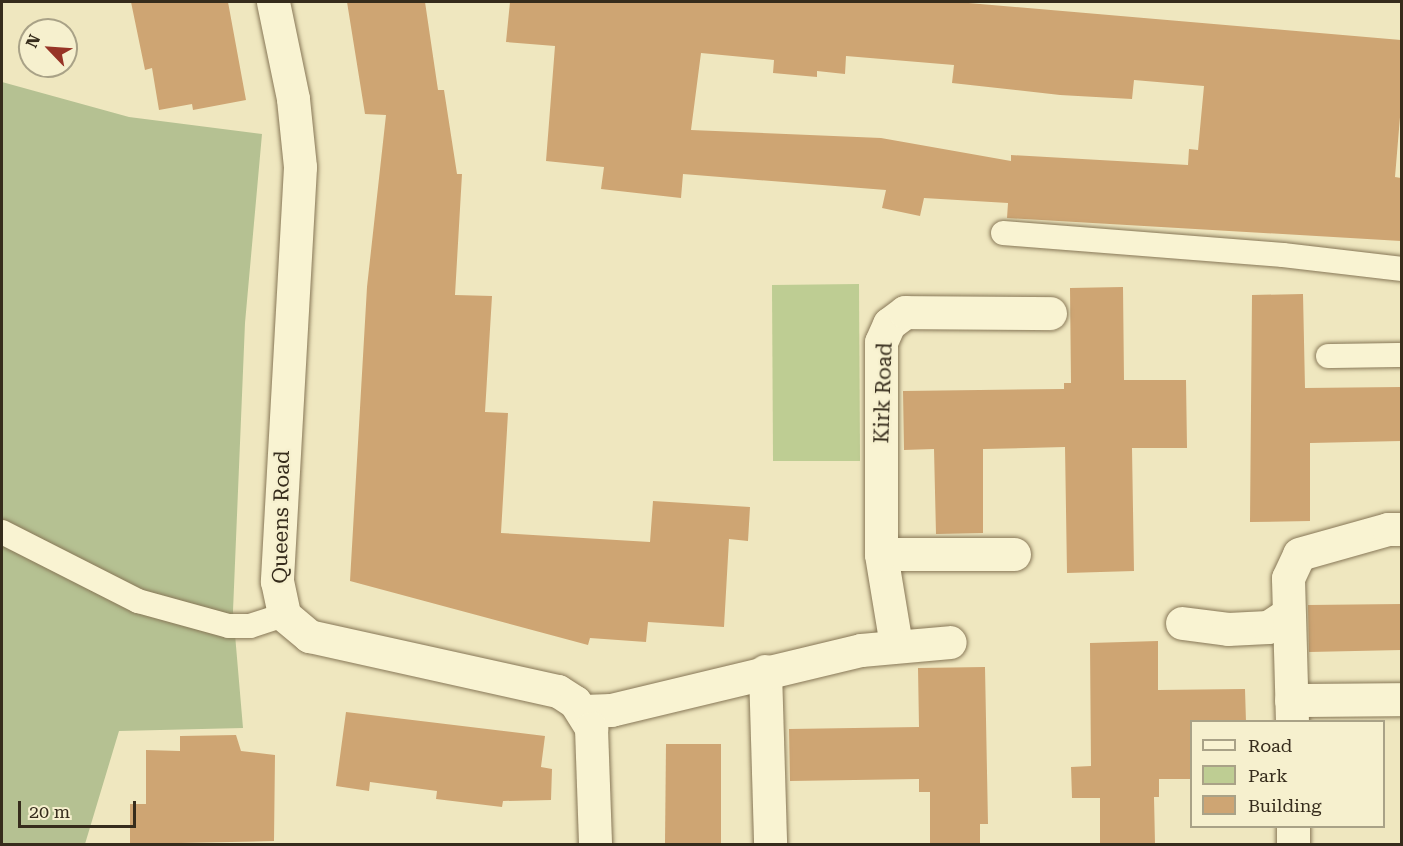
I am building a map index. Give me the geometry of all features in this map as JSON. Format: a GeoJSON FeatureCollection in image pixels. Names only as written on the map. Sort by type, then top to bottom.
{"type":"FeatureCollection","features":[{"type":"Feature","properties":{"kind":"street","name":"Queens Road"},"geometry":{"type":"LineString","coordinates":[[273,2],[293,99],[300,167],[277,581],[284,615],[309,636],[558,691],[583,711]]}},
{"type":"Feature","properties":{"kind":"street","name":"Kirk Road"},"geometry":{"type":"LineString","coordinates":[[896,645],[881,554],[881,342],[889,324],[905,312],[1050,314]]}},
{"type":"Feature","properties":{"kind":"street"},"geometry":{"type":"LineString","coordinates":[[1401,529],[1365,534],[1299,554],[1288,578],[1292,711],[1401,699]]}},
{"type":"Feature","properties":{"kind":"street"},"geometry":{"type":"LineString","coordinates":[[881,554],[1014,554]]}},
{"type":"Feature","properties":{"kind":"street"},"geometry":{"type":"LineString","coordinates":[[1182,623],[1228,629],[1268,627],[1288,614]]}},
{"type":"Feature","properties":{"kind":"street"},"geometry":{"type":"LineString","coordinates":[[595,844],[594,759],[591,728],[583,711],[611,710],[765,671],[896,645],[950,642]]}},
{"type":"Feature","properties":{"kind":"street"},"geometry":{"type":"LineString","coordinates":[[765,671],[770,844]]}},
{"type":"Feature","properties":{"kind":"street"},"geometry":{"type":"LineString","coordinates":[[1293,828],[1293,844]]}},
{"type":"Feature","properties":{"kind":"lane"},"geometry":{"type":"LineString","coordinates":[[1003,233],[1283,255],[1401,269]]}},
{"type":"Feature","properties":{"kind":"lane"},"geometry":{"type":"LineString","coordinates":[[1328,356],[1401,354]]}},
{"type":"Feature","properties":{"kind":"lane"},"geometry":{"type":"LineString","coordinates":[[2,532],[138,601],[229,626],[250,626],[284,615]]}},
{"type":"Feature","properties":{"kind":"green space"},"geometry":{"type":"Polygon","coordinates":[[[2,82],[129,117],[262,134],[245,323],[233,611],[243,728],[119,731],[85,844],[2,844],[2,82]]]}},
{"type":"Feature","properties":{"kind":"green space"},"geometry":{"type":"Polygon","coordinates":[[[859,284],[860,461],[773,461],[772,285],[859,284]]]}},
{"type":"Feature","properties":{"kind":"building"},"geometry":{"type":"Polygon","coordinates":[[[131,2],[228,2],[246,100],[193,110],[192,104],[159,110],[152,68],[145,70],[131,2]]]}},
{"type":"Feature","properties":{"kind":"building"},"geometry":{"type":"Polygon","coordinates":[[[347,2],[425,2],[438,90],[444,90],[457,174],[462,174],[455,295],[492,296],[485,412],[508,413],[501,533],[650,542],[653,501],[750,507],[748,541],[729,539],[724,627],[648,622],[646,642],[590,638],[588,645],[350,581],[367,287],[386,115],[365,114],[347,2]]]}},
{"type":"Feature","properties":{"kind":"building"},"geometry":{"type":"Polygon","coordinates":[[[510,2],[957,2],[1401,40],[1401,105],[1395,177],[1401,178],[1401,241],[1007,218],[1008,203],[924,198],[920,216],[882,208],[886,190],[683,174],[681,198],[601,189],[604,167],[546,161],[555,46],[506,42],[510,2]],[[701,53],[691,130],[881,138],[1011,161],[1011,155],[1188,165],[1189,149],[1198,150],[1204,86],[1134,80],[1132,99],[1060,95],[952,83],[954,65],[846,56],[845,74],[817,71],[817,77],[773,73],[774,60],[701,53]]]}},
{"type":"Feature","properties":{"kind":"building"},"geometry":{"type":"Polygon","coordinates":[[[1123,287],[1124,380],[1186,380],[1187,448],[1132,448],[1134,571],[1067,573],[1065,447],[983,449],[983,533],[936,534],[934,449],[904,450],[903,391],[1064,389],[1064,383],[1071,383],[1070,288],[1123,287]]]}},
{"type":"Feature","properties":{"kind":"building"},"geometry":{"type":"Polygon","coordinates":[[[1303,294],[1305,388],[1401,387],[1401,441],[1310,443],[1310,521],[1250,522],[1252,295],[1303,294]]]}},
{"type":"Feature","properties":{"kind":"building"},"geometry":{"type":"Polygon","coordinates":[[[1401,604],[1401,650],[1309,652],[1308,605],[1401,604]]]}},
{"type":"Feature","properties":{"kind":"building"},"geometry":{"type":"Polygon","coordinates":[[[1158,641],[1158,690],[1245,689],[1246,720],[1190,720],[1190,779],[1159,779],[1159,797],[1154,797],[1155,844],[1100,844],[1100,798],[1072,798],[1071,767],[1091,766],[1090,643],[1158,641]]]}},
{"type":"Feature","properties":{"kind":"building"},"geometry":{"type":"Polygon","coordinates":[[[985,667],[988,824],[980,824],[980,844],[930,844],[930,792],[919,792],[919,779],[790,781],[789,729],[919,727],[918,668],[985,667]]]}},
{"type":"Feature","properties":{"kind":"building"},"geometry":{"type":"Polygon","coordinates":[[[346,712],[545,736],[541,767],[552,769],[551,800],[503,801],[502,807],[436,799],[437,791],[370,782],[369,791],[336,786],[346,712]]]}},
{"type":"Feature","properties":{"kind":"building"},"geometry":{"type":"Polygon","coordinates":[[[236,735],[241,751],[275,755],[274,841],[130,844],[130,804],[146,804],[146,750],[180,751],[180,736],[236,735]]]}},
{"type":"Feature","properties":{"kind":"building"},"geometry":{"type":"Polygon","coordinates":[[[666,744],[721,744],[721,844],[665,844],[666,744]]]}}]}
